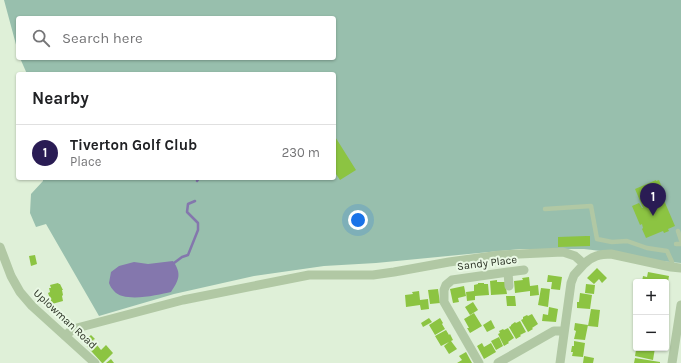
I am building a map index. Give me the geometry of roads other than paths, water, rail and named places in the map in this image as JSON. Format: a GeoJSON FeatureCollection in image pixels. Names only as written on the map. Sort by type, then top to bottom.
{"type":"FeatureCollection","features":[{"type":"Feature","properties":{"kind":"street","name":"Uplowman Road"},"geometry":{"type":"LineString","coordinates":[[0,247],[11,276],[20,292],[32,306],[95,363]]}},
{"type":"Feature","properties":{"kind":"street"},"geometry":{"type":"LineString","coordinates":[[65,336],[73,329],[183,300],[309,275],[373,275],[500,255],[563,252],[575,256],[584,264]]}},
{"type":"Feature","properties":{"kind":"street"},"geometry":{"type":"LineString","coordinates":[[560,363],[572,278],[592,257],[612,254],[681,268]]}},
{"type":"Feature","properties":{"kind":"street","name":"Sandy Place"},"geometry":{"type":"LineString","coordinates":[[479,363],[444,302],[444,290],[446,285],[452,280],[524,270]]}},
{"type":"Feature","properties":{"kind":"street"},"geometry":{"type":"LineString","coordinates":[[508,272],[509,286]]}},
{"type":"Feature","properties":{"kind":"street"},"geometry":{"type":"LineString","coordinates":[[672,363],[681,305]]}},
{"type":"Feature","properties":{"kind":"street"},"geometry":{"type":"LineString","coordinates":[[498,363],[554,331],[564,330]]}},
{"type":"Feature","properties":{"kind":"lane"},"geometry":{"type":"LineString","coordinates":[[545,209],[591,206],[597,239],[612,242],[627,241],[647,248],[667,251],[672,262],[671,267]]}},
{"type":"Feature","properties":{"kind":"lane"},"geometry":{"type":"LineString","coordinates":[[678,231],[681,240]]}},
{"type":"Feature","properties":{"kind":"lane"},"geometry":{"type":"LineString","coordinates":[[612,242],[612,254]]}},
{"type":"Feature","properties":{"kind":"waterway"},"geometry":{"type":"LineString","coordinates":[[174,263],[182,257],[188,255],[198,230],[198,223],[187,212],[188,204],[195,201]]}},
{"type":"Feature","properties":{"kind":"place","name":"Tiverton Golf Club"},"geometry":{"type":"Point","coordinates":[653,216]}}]}
